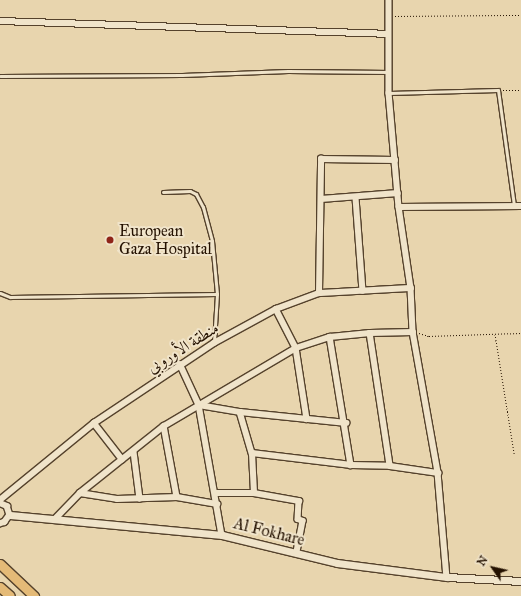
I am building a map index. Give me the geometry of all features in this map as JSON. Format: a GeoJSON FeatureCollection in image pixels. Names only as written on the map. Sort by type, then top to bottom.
{"type":"FeatureCollection","features":[{"type":"Feature","properties":{"kind":"highway"},"geometry":{"type":"LineString","coordinates":[[0,564],[34,596]]}},
{"type":"Feature","properties":{"kind":"highway"},"geometry":{"type":"LineString","coordinates":[[0,587],[10,596]]}},
{"type":"Feature","properties":{"kind":"street"},"geometry":{"type":"LineString","coordinates":[[389,0],[389,93],[399,207],[411,288],[413,332],[438,473],[447,578]]}},
{"type":"Feature","properties":{"kind":"street"},"geometry":{"type":"LineString","coordinates":[[0,21],[388,34]]}},
{"type":"Feature","properties":{"kind":"street"},"geometry":{"type":"LineString","coordinates":[[319,293],[321,159],[395,160]]}},
{"type":"Feature","properties":{"kind":"street"},"geometry":{"type":"LineString","coordinates":[[321,199],[356,198],[398,193]]}},
{"type":"Feature","properties":{"kind":"street"},"geometry":{"type":"LineString","coordinates":[[356,198],[364,291]]}},
{"type":"Feature","properties":{"kind":"street"},"geometry":{"type":"LineString","coordinates":[[399,207],[521,206]]}},
{"type":"Feature","properties":{"kind":"street","name":"منطقة الأوروبي"},"geometry":{"type":"LineString","coordinates":[[0,501],[94,422],[180,364],[214,343],[276,309],[319,293],[411,288]]}},
{"type":"Feature","properties":{"kind":"street"},"geometry":{"type":"LineString","coordinates":[[276,309],[296,348],[308,419]]}},
{"type":"Feature","properties":{"kind":"street"},"geometry":{"type":"LineString","coordinates":[[55,520],[80,493],[122,459],[134,452],[164,426],[296,348],[330,337],[370,333],[413,332]]}},
{"type":"Feature","properties":{"kind":"street"},"geometry":{"type":"LineString","coordinates":[[370,333],[390,466]]}},
{"type":"Feature","properties":{"kind":"street"},"geometry":{"type":"LineString","coordinates":[[330,337],[346,423],[351,465]]}},
{"type":"Feature","properties":{"kind":"street"},"geometry":{"type":"LineString","coordinates":[[180,364],[199,405],[216,492],[222,534]]}},
{"type":"Feature","properties":{"kind":"street"},"geometry":{"type":"LineString","coordinates":[[199,405],[240,412],[346,423]]}},
{"type":"Feature","properties":{"kind":"street"},"geometry":{"type":"LineString","coordinates":[[240,412],[252,453],[254,493]]}},
{"type":"Feature","properties":{"kind":"street"},"geometry":{"type":"LineString","coordinates":[[94,422],[122,459]]}},
{"type":"Feature","properties":{"kind":"street"},"geometry":{"type":"LineString","coordinates":[[164,426],[176,497]]}},
{"type":"Feature","properties":{"kind":"street"},"geometry":{"type":"LineString","coordinates":[[134,452],[140,499]]}},
{"type":"Feature","properties":{"kind":"street"},"geometry":{"type":"LineString","coordinates":[[252,453],[351,465],[390,466],[438,473]]}},
{"type":"Feature","properties":{"kind":"street"},"geometry":{"type":"LineString","coordinates":[[216,492],[254,493],[299,501],[298,519],[303,521],[297,553]]}},
{"type":"Feature","properties":{"kind":"street"},"geometry":{"type":"LineString","coordinates":[[80,493],[117,499],[176,497],[217,504]]}},
{"type":"Feature","properties":{"kind":"street"},"geometry":{"type":"LineString","coordinates":[[0,501],[7,506],[10,515],[5,522],[0,524]]}},
{"type":"Feature","properties":{"kind":"street","name":"Al Fokhare"},"geometry":{"type":"LineString","coordinates":[[10,515],[222,534],[337,563],[447,578],[521,581]]}},
{"type":"Feature","properties":{"kind":"lane"},"geometry":{"type":"LineString","coordinates":[[0,76],[182,75],[288,71],[389,72]]}},
{"type":"Feature","properties":{"kind":"lane"},"geometry":{"type":"LineString","coordinates":[[389,93],[498,90],[514,205]]}},
{"type":"Feature","properties":{"kind":"lane"},"geometry":{"type":"LineString","coordinates":[[163,192],[190,191],[196,194],[203,207],[212,241],[217,294],[214,343]]}},
{"type":"Feature","properties":{"kind":"lane"},"geometry":{"type":"LineString","coordinates":[[0,293],[10,297],[217,294]]}},
{"type":"Feature","properties":{"kind":"path"},"geometry":{"type":"LineString","coordinates":[[389,16],[521,15]]}},
{"type":"Feature","properties":{"kind":"path"},"geometry":{"type":"LineString","coordinates":[[498,90],[521,90]]}},
{"type":"Feature","properties":{"kind":"path"},"geometry":{"type":"LineString","coordinates":[[413,332],[429,336],[521,333]]}},
{"type":"Feature","properties":{"kind":"path"},"geometry":{"type":"LineString","coordinates":[[495,334],[514,453]]}},
{"type":"Feature","properties":{"kind":"place","name":"European Gaza Hospital"},"geometry":{"type":"Point","coordinates":[110,240]}}]}
